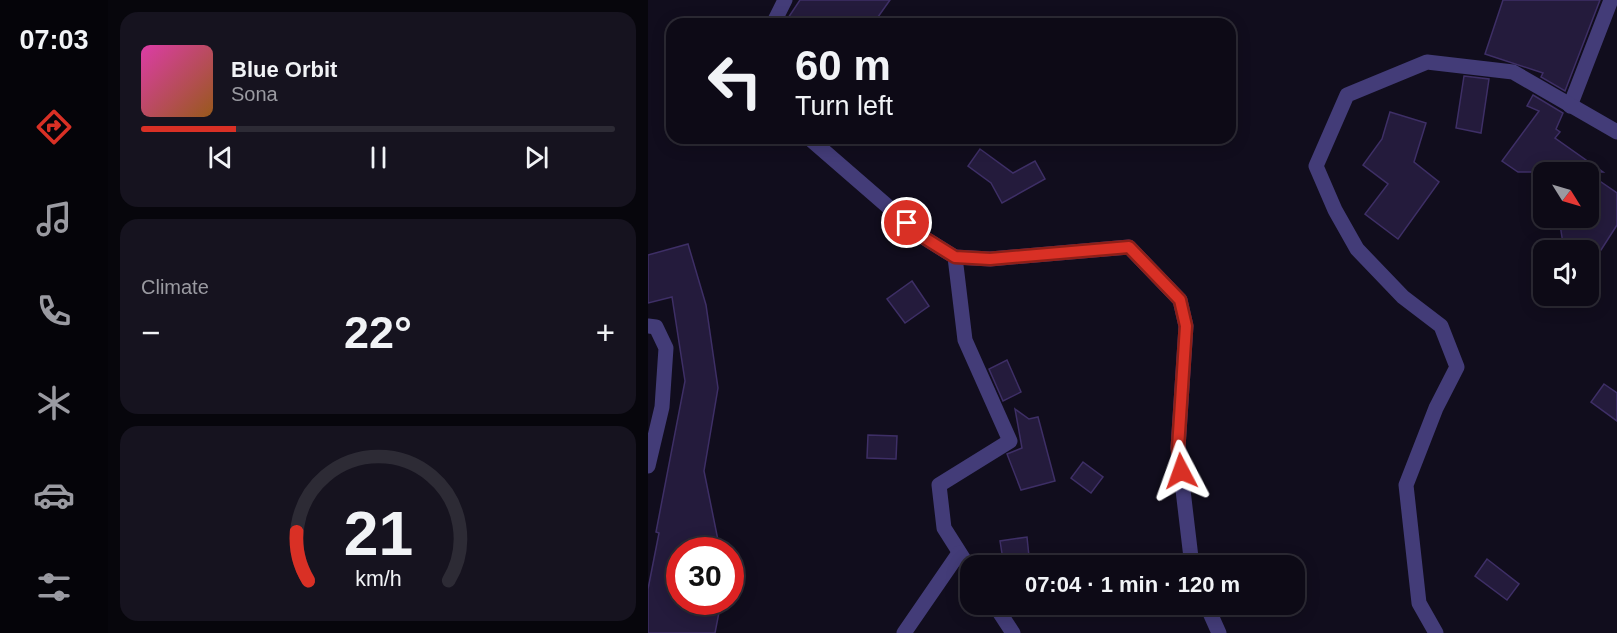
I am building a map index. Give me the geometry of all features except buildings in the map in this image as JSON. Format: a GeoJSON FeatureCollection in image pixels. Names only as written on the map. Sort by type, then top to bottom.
{"type":"FeatureCollection","features":[{"type":"Feature","properties":{"kind":"street"},"geometry":{"type":"LineString","coordinates":[[776,18],[785,0]]}},
{"type":"Feature","properties":{"kind":"street"},"geometry":{"type":"LineString","coordinates":[[1570,106],[1611,0]]}},
{"type":"Feature","properties":{"kind":"street"},"geometry":{"type":"LineString","coordinates":[[1436,633],[1419,603],[1406,485],[1436,408],[1457,367],[1442,326],[1403,297],[1357,249],[1335,210],[1316,166],[1347,95],[1427,62],[1513,72],[1617,132]]}},
{"type":"Feature","properties":{"kind":"street"},"geometry":{"type":"LineString","coordinates":[[816,144],[923,237],[955,257],[990,259],[1129,247],[1180,300],[1186,326],[1178,448],[1191,555]]}},
{"type":"Feature","properties":{"kind":"street"},"geometry":{"type":"LineString","coordinates":[[904,633],[959,553],[944,528],[939,484],[1010,441],[965,340],[955,257]]}},
{"type":"Feature","properties":{"kind":"street"},"geometry":{"type":"LineString","coordinates":[[648,326],[656,327],[666,348],[662,407],[648,466]]}},
{"type":"Feature","properties":{"kind":"street"},"geometry":{"type":"LineString","coordinates":[[1001,615],[1013,633]]}},
{"type":"Feature","properties":{"kind":"street"},"geometry":{"type":"LineString","coordinates":[[1211,615],[1219,633]]}},
{"type":"Feature","properties":{"kind":"route"},"geometry":{"type":"LineString","coordinates":[[907,223],[923,237],[955,257],[990,259],[1129,247],[1180,300],[1186,326],[1178,448],[1181,471]]}}]}
